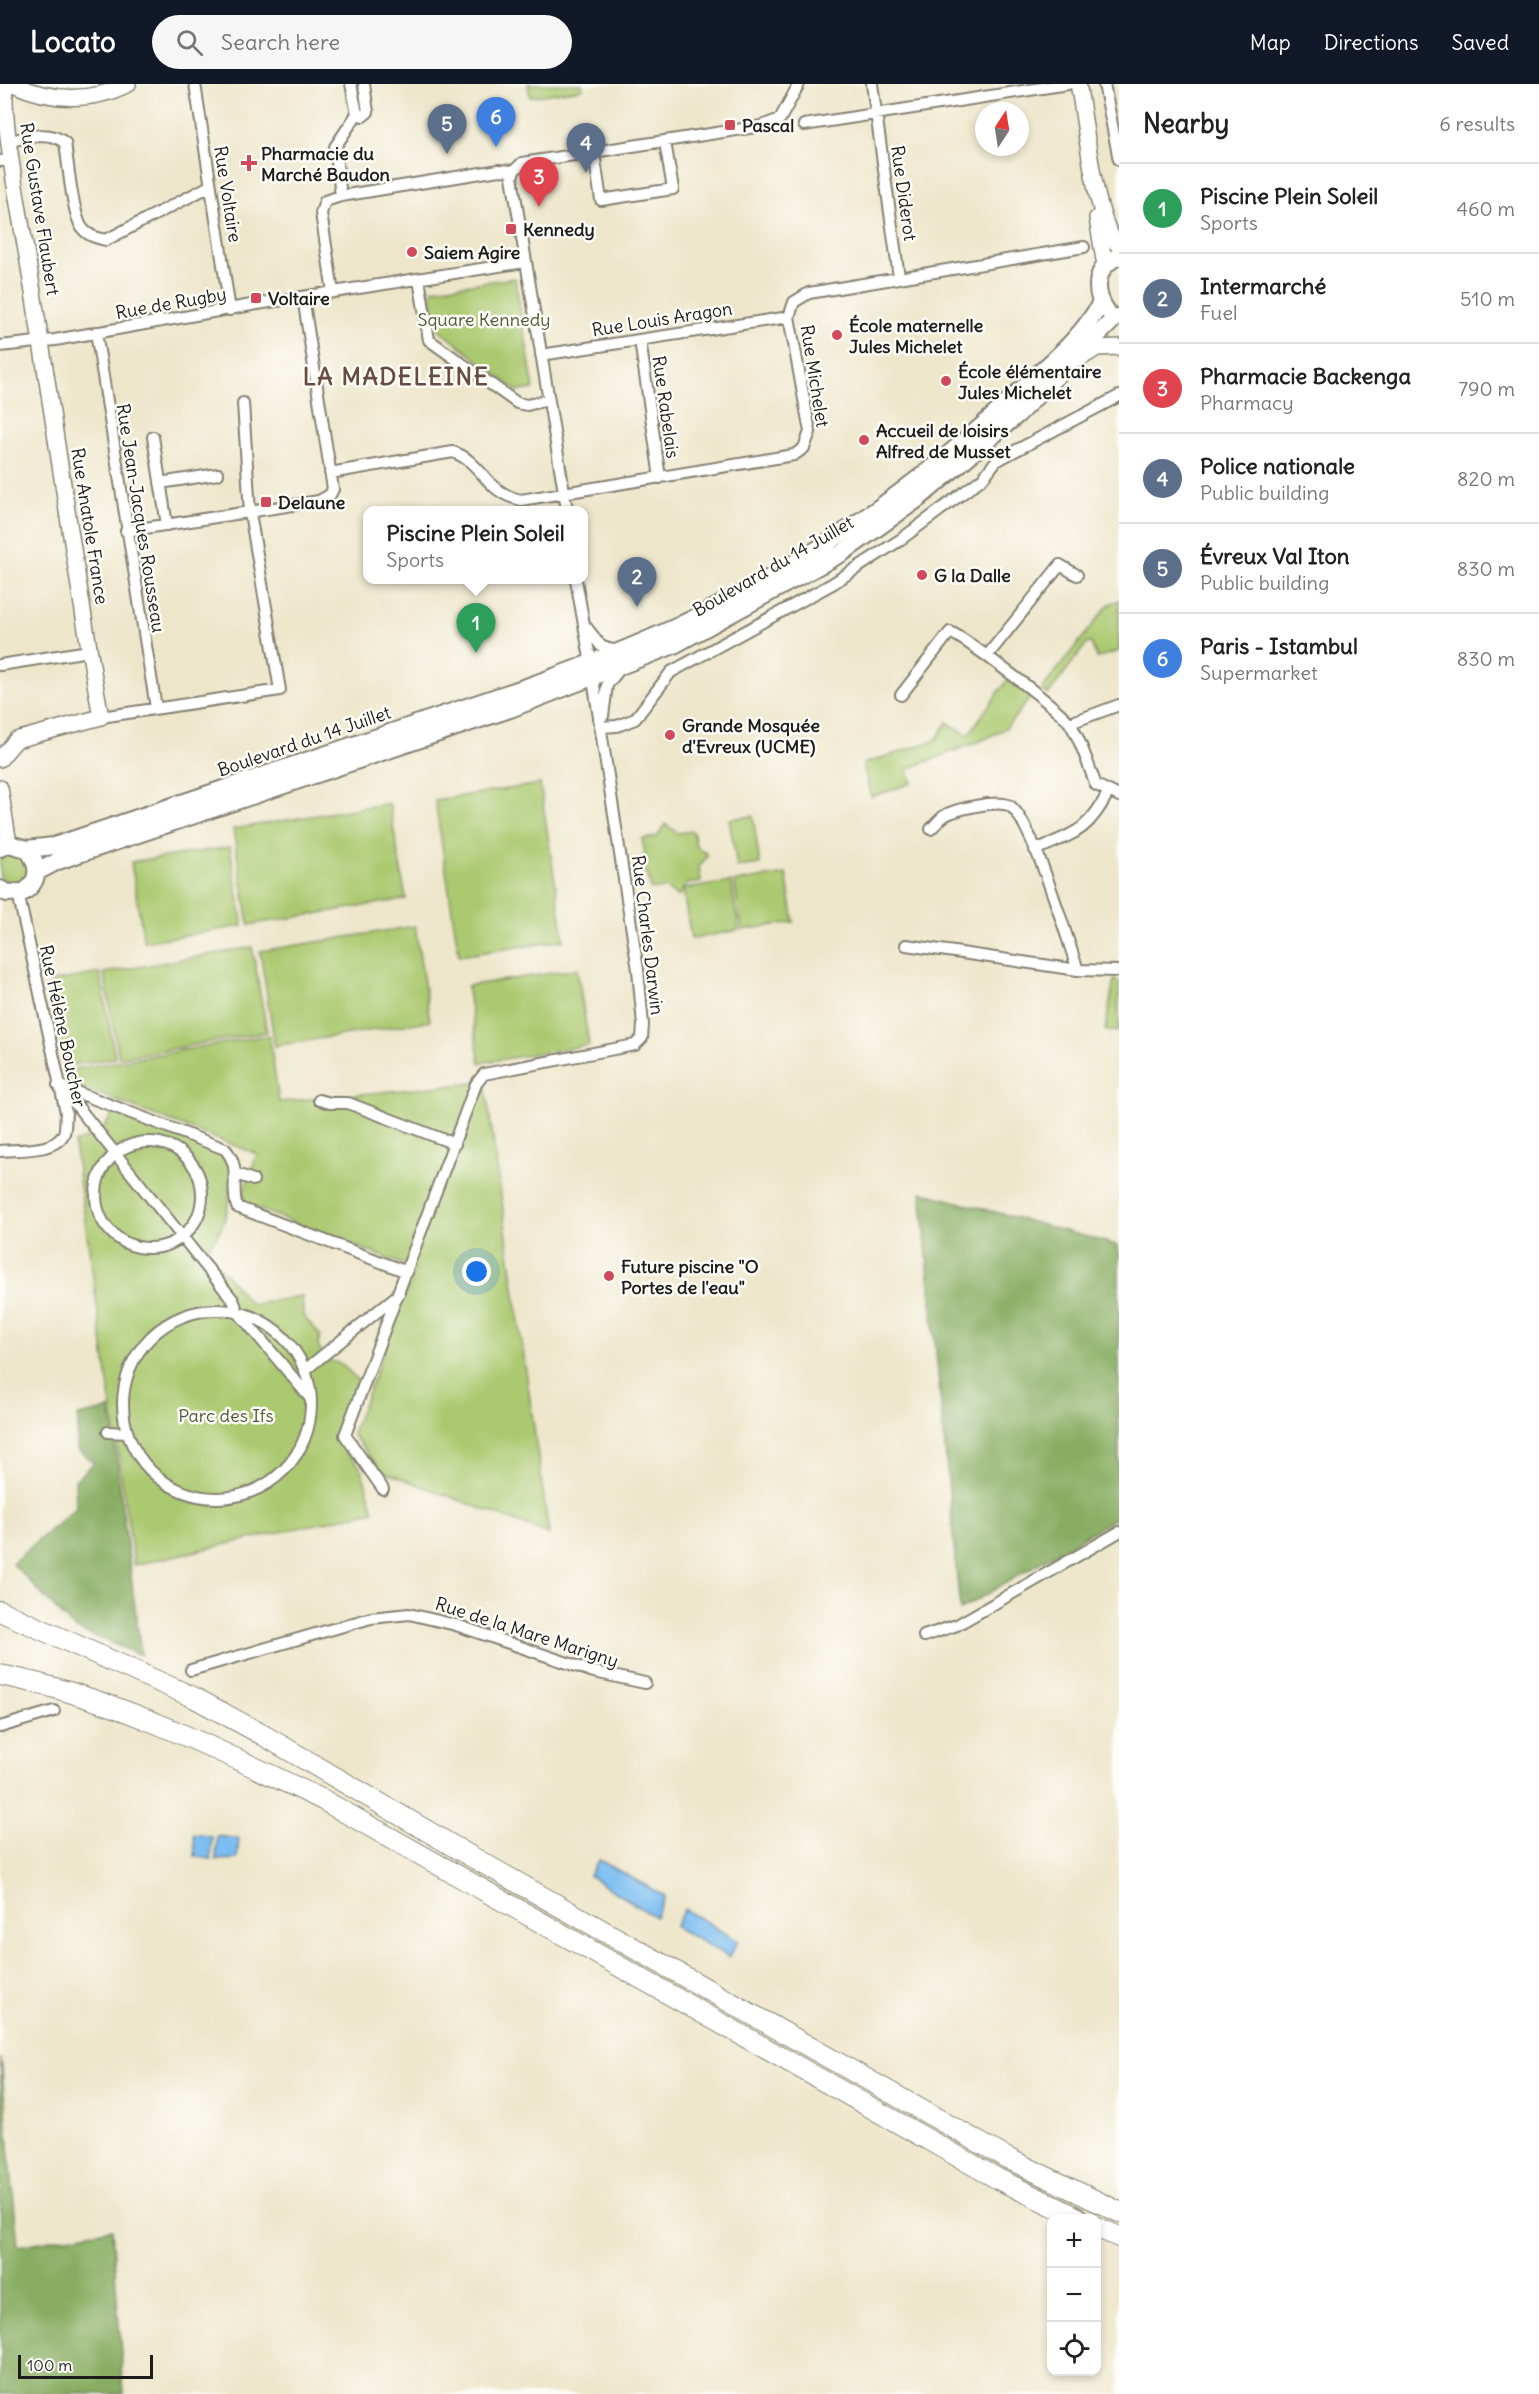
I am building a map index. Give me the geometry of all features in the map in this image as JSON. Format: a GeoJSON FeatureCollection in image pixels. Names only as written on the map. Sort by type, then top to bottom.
{"type":"FeatureCollection","features":[{"type":"Feature","properties":{"kind":"highway"},"geometry":{"type":"LineString","coordinates":[[0,1611],[195,1698],[1007,2158],[1119,2212]]}},
{"type":"Feature","properties":{"kind":"highway"},"geometry":{"type":"LineString","coordinates":[[0,1675],[64,1690],[138,1716],[225,1752],[323,1800],[998,2179],[1070,2214]]}},
{"type":"Feature","properties":{"kind":"highway"},"geometry":{"type":"LineString","coordinates":[[1101,2229],[1119,2237]]}},
{"type":"Feature","properties":{"kind":"main road"},"geometry":{"type":"LineString","coordinates":[[1112,261],[1097,285],[1101,302],[1107,311],[1118,317]]}},
{"type":"Feature","properties":{"kind":"main road","name":"Boulevard du 14 Juillet"},"geometry":{"type":"LineString","coordinates":[[620,659],[764,581],[879,507],[956,448],[1001,409],[1089,322],[1101,302]]}},
{"type":"Feature","properties":{"kind":"main road","name":"Boulevard du 14 Juillet"},"geometry":{"type":"LineString","coordinates":[[4,846],[27,849],[54,846],[620,659],[718,622],[842,553],[918,498],[1017,415],[1118,317]]}},
{"type":"Feature","properties":{"kind":"main road","name":"Boulevard du 14 Juillet"},"geometry":{"type":"LineString","coordinates":[[18,893],[30,887],[37,872],[58,861],[485,718],[587,670]]}},
{"type":"Feature","properties":{"kind":"main road"},"geometry":{"type":"LineString","coordinates":[[27,849],[37,864],[37,872]]}},
{"type":"Feature","properties":{"kind":"main road"},"geometry":{"type":"LineString","coordinates":[[0,889],[6,893],[18,893]]}},
{"type":"Feature","properties":{"kind":"street","name":"Rue Gustave Flaubert"},"geometry":{"type":"LineString","coordinates":[[6,84],[4,90],[7,141],[5,161],[41,339]]}},
{"type":"Feature","properties":{"kind":"street"},"geometry":{"type":"LineString","coordinates":[[12,84],[39,94],[65,98],[107,93],[128,84]]}},
{"type":"Feature","properties":{"kind":"street","name":"Rue Voltaire"},"geometry":{"type":"LineString","coordinates":[[195,84],[230,310]]}},
{"type":"Feature","properties":{"kind":"street"},"geometry":{"type":"LineString","coordinates":[[341,196],[335,147],[357,114],[351,84]]}},
{"type":"Feature","properties":{"kind":"street"},"geometry":{"type":"LineString","coordinates":[[357,114],[363,116],[368,112],[364,84]]}},
{"type":"Feature","properties":{"kind":"street"},"geometry":{"type":"LineString","coordinates":[[566,506],[525,262],[512,177],[514,171],[522,163],[762,126],[780,119],[799,84]]}},
{"type":"Feature","properties":{"kind":"street","name":"Rue Diderot"},"geometry":{"type":"LineString","coordinates":[[872,84],[899,277]]}},
{"type":"Feature","properties":{"kind":"street"},"geometry":{"type":"LineString","coordinates":[[804,125],[1030,87],[1068,84]]}},
{"type":"Feature","properties":{"kind":"street"},"geometry":{"type":"LineString","coordinates":[[1078,84],[1099,200],[1110,233],[1119,246]]}},
{"type":"Feature","properties":{"kind":"street"},"geometry":{"type":"LineString","coordinates":[[1104,84],[1119,160]]}},
{"type":"Feature","properties":{"kind":"street"},"geometry":{"type":"LineString","coordinates":[[7,141],[50,134],[58,136],[65,143],[77,215],[82,228],[92,237],[106,240],[210,186]]}},
{"type":"Feature","properties":{"kind":"street"},"geometry":{"type":"LineString","coordinates":[[594,153],[601,200],[623,197],[673,189],[665,142]]}},
{"type":"Feature","properties":{"kind":"street"},"geometry":{"type":"LineString","coordinates":[[333,292],[321,213],[325,201],[341,196],[502,169],[514,171]]}},
{"type":"Feature","properties":{"kind":"street"},"geometry":{"type":"LineString","coordinates":[[1099,200],[1097,220],[1112,261]]}},
{"type":"Feature","properties":{"kind":"street","name":"Rue Michelet"},"geometry":{"type":"LineString","coordinates":[[330,473],[453,452],[467,457],[490,486],[521,500],[795,455],[804,448],[810,432],[789,317],[794,302],[809,292],[1084,247]]}},
{"type":"Feature","properties":{"kind":"street","name":"Rue de Rugby"},"geometry":{"type":"LineString","coordinates":[[0,346],[41,339],[55,340],[333,292],[525,262]]}},
{"type":"Feature","properties":{"kind":"street"},"geometry":{"type":"LineString","coordinates":[[419,279],[429,340],[517,403],[527,405],[548,400]]}},
{"type":"Feature","properties":{"kind":"street"},"geometry":{"type":"LineString","coordinates":[[126,531],[325,500],[333,489],[303,297]]}},
{"type":"Feature","properties":{"kind":"street","name":"Rue Louis Aragon"},"geometry":{"type":"LineString","coordinates":[[541,355],[789,317]]}},
{"type":"Feature","properties":{"kind":"street","name":"Rue Jean-Jacques Rousseau"},"geometry":{"type":"LineString","coordinates":[[96,332],[156,708]]}},
{"type":"Feature","properties":{"kind":"street","name":"Rue Anatole France"},"geometry":{"type":"LineString","coordinates":[[41,339],[101,717]]}},
{"type":"Feature","properties":{"kind":"street","name":"Rue Rabelais"},"geometry":{"type":"LineString","coordinates":[[640,340],[660,478]]}},
{"type":"Feature","properties":{"kind":"street"},"geometry":{"type":"LineString","coordinates":[[1064,368],[1097,348],[1119,347]]}},
{"type":"Feature","properties":{"kind":"street"},"geometry":{"type":"LineString","coordinates":[[600,724],[617,726],[635,719],[671,672],[856,568],[982,478],[996,461],[1119,396]]}},
{"type":"Feature","properties":{"kind":"street"},"geometry":{"type":"LineString","coordinates":[[0,759],[16,740],[101,717],[280,690],[250,513],[243,403]]}},
{"type":"Feature","properties":{"kind":"street"},"geometry":{"type":"LineString","coordinates":[[153,437],[167,525]]}},
{"type":"Feature","properties":{"kind":"street"},"geometry":{"type":"LineString","coordinates":[[160,483],[218,474]]}},
{"type":"Feature","properties":{"kind":"street"},"geometry":{"type":"LineString","coordinates":[[987,656],[1060,565],[1077,575]]}},
{"type":"Feature","properties":{"kind":"street"},"geometry":{"type":"LineString","coordinates":[[577,584],[590,632],[587,670],[600,724]]}},
{"type":"Feature","properties":{"kind":"street"},"geometry":{"type":"LineString","coordinates":[[590,632],[601,646],[620,659],[609,679],[600,724]]}},
{"type":"Feature","properties":{"kind":"street"},"geometry":{"type":"LineString","coordinates":[[901,695],[950,632],[987,656],[1070,723],[1096,785],[1114,793],[1096,816],[1081,830],[1035,850]]}},
{"type":"Feature","properties":{"kind":"street"},"geometry":{"type":"LineString","coordinates":[[0,665],[89,651]]}},
{"type":"Feature","properties":{"kind":"street"},"geometry":{"type":"LineString","coordinates":[[1070,723],[1119,705]]}},
{"type":"Feature","properties":{"kind":"street","name":"Rue Charles Darwin"},"geometry":{"type":"LineString","coordinates":[[383,1489],[345,1435],[476,1084],[484,1074],[635,1045],[642,1038],[644,1024],[638,970],[600,724]]}},
{"type":"Feature","properties":{"kind":"street"},"geometry":{"type":"LineString","coordinates":[[0,788],[4,846]]}},
{"type":"Feature","properties":{"kind":"street"},"geometry":{"type":"LineString","coordinates":[[931,829],[945,816],[993,802],[1009,805],[1020,817],[1035,850],[1078,970]]}},
{"type":"Feature","properties":{"kind":"street","name":"Rue Hélène Boucher"},"geometry":{"type":"LineString","coordinates":[[0,1152],[47,1147],[64,1134],[66,1113],[18,893]]}},
{"type":"Feature","properties":{"kind":"street"},"geometry":{"type":"LineString","coordinates":[[906,945],[1078,970],[1119,971]]}},
{"type":"Feature","properties":{"kind":"street"},"geometry":{"type":"LineString","coordinates":[[59,1085],[233,1300],[238,1312],[311,1399]]}},
{"type":"Feature","properties":{"kind":"street"},"geometry":{"type":"LineString","coordinates":[[59,1085],[217,1145],[232,1157],[237,1174],[234,1199],[237,1207],[407,1272]]}},
{"type":"Feature","properties":{"kind":"street"},"geometry":{"type":"LineString","coordinates":[[319,1100],[330,1103],[348,1103],[455,1144]]}},
{"type":"Feature","properties":{"kind":"street"},"geometry":{"type":"LineString","coordinates":[[137,1143],[161,1143],[182,1154],[191,1162],[201,1184],[201,1207],[197,1218],[182,1237],[170,1244],[143,1248],[123,1241],[107,1228],[100,1216],[96,1189],[106,1164],[116,1154],[137,1143]]}},
{"type":"Feature","properties":{"kind":"street"},"geometry":{"type":"LineString","coordinates":[[237,1174],[253,1180]]}},
{"type":"Feature","properties":{"kind":"street"},"geometry":{"type":"LineString","coordinates":[[305,1370],[399,1294]]}},
{"type":"Feature","properties":{"kind":"street"},"geometry":{"type":"LineString","coordinates":[[205,1310],[238,1312],[266,1323],[279,1332],[298,1356],[305,1370],[311,1399],[304,1439],[291,1462],[271,1481],[234,1496],[200,1496],[169,1485],[139,1457],[127,1433],[123,1417],[124,1384],[129,1368],[147,1340],[173,1320],[205,1310]]}},
{"type":"Feature","properties":{"kind":"street"},"geometry":{"type":"LineString","coordinates":[[108,1432],[127,1433]]}},
{"type":"Feature","properties":{"kind":"street"},"geometry":{"type":"LineString","coordinates":[[924,1636],[957,1624],[1119,1532]]}},
{"type":"Feature","properties":{"kind":"street","name":"Rue de la Mare Marigny"},"geometry":{"type":"LineString","coordinates":[[191,1670],[371,1618],[409,1614],[438,1620],[594,1672],[645,1683]]}},
{"type":"Feature","properties":{"kind":"street"},"geometry":{"type":"LineString","coordinates":[[0,1727],[54,1711]]}},
{"type":"Feature","properties":{"kind":"green space"},"geometry":{"type":"Polygon","coordinates":[[[528,84],[582,84],[583,89],[530,97],[528,84]]]}},
{"type":"Feature","properties":{"kind":"green space","name":"Square Kennedy"},"geometry":{"type":"Polygon","coordinates":[[[515,278],[534,389],[517,391],[437,328],[431,296],[433,289],[515,278]]]}},
{"type":"Feature","properties":{"kind":"green space"},"geometry":{"type":"Polygon","coordinates":[[[1119,600],[1119,651],[1097,658],[1091,643],[1087,643],[1048,695],[1042,689],[1109,604],[1119,600]]]}},
{"type":"Feature","properties":{"kind":"green space"},"geometry":{"type":"Polygon","coordinates":[[[1008,679],[1031,697],[1006,728],[983,740],[907,769],[912,783],[871,797],[863,764],[936,740],[947,722],[968,735],[1008,679]]]}},
{"type":"Feature","properties":{"kind":"green space"},"geometry":{"type":"Polygon","coordinates":[[[540,784],[564,940],[459,956],[435,800],[540,784]]]}},
{"type":"Feature","properties":{"kind":"green space"},"geometry":{"type":"Polygon","coordinates":[[[389,803],[406,899],[249,925],[233,829],[389,803]]]}},
{"type":"Feature","properties":{"kind":"green space"},"geometry":{"type":"Polygon","coordinates":[[[753,816],[760,864],[737,867],[729,819],[753,816]]]}},
{"type":"Feature","properties":{"kind":"green space"},"geometry":{"type":"Polygon","coordinates":[[[665,824],[678,833],[693,831],[696,846],[708,855],[699,867],[701,882],[687,884],[683,889],[731,882],[739,930],[691,939],[683,890],[678,897],[665,888],[651,890],[648,875],[636,866],[645,854],[642,839],[657,837],[665,824]]]}},
{"type":"Feature","properties":{"kind":"green space"},"geometry":{"type":"Polygon","coordinates":[[[230,847],[243,926],[144,942],[131,862],[230,847]]]}},
{"type":"Feature","properties":{"kind":"green space"},"geometry":{"type":"Polygon","coordinates":[[[10,849],[30,860],[27,884],[13,887],[0,877],[0,856],[10,849]]]}},
{"type":"Feature","properties":{"kind":"green space"},"geometry":{"type":"Polygon","coordinates":[[[786,874],[794,922],[742,930],[734,882],[786,874]]]}},
{"type":"Feature","properties":{"kind":"green space"},"geometry":{"type":"Polygon","coordinates":[[[415,926],[430,1021],[275,1046],[260,951],[415,926]]]}},
{"type":"Feature","properties":{"kind":"green space"},"geometry":{"type":"Polygon","coordinates":[[[252,947],[267,1032],[119,1058],[104,973],[252,947]]]}},
{"type":"Feature","properties":{"kind":"green space"},"geometry":{"type":"Polygon","coordinates":[[[577,969],[589,1045],[480,1063],[467,986],[577,969]]]}},
{"type":"Feature","properties":{"kind":"green space"},"geometry":{"type":"Polygon","coordinates":[[[100,973],[115,1058],[65,1066],[50,982],[100,973]]]}},
{"type":"Feature","properties":{"kind":"green space"},"geometry":{"type":"Polygon","coordinates":[[[1114,980],[1119,981],[1119,1032],[1105,1030],[1114,980]]]}},
{"type":"Feature","properties":{"kind":"green space"},"geometry":{"type":"Polygon","coordinates":[[[269,1035],[279,1102],[485,1082],[549,1534],[382,1471],[352,1434],[415,1269],[240,1202],[257,1154],[66,1082],[63,1071],[269,1035]]]}},
{"type":"Feature","properties":{"kind":"green space","name":"Parc des Ifs"},"geometry":{"type":"Polygon","coordinates":[[[113,1111],[219,1153],[232,1164],[229,1199],[224,1221],[220,1231],[206,1250],[251,1305],[302,1296],[303,1316],[320,1335],[318,1346],[325,1359],[343,1365],[358,1381],[336,1440],[361,1468],[374,1511],[134,1565],[74,1143],[103,1128],[113,1111]]]}},
{"type":"Feature","properties":{"kind":"green space"},"geometry":{"type":"Polygon","coordinates":[[[921,1192],[1117,1245],[1119,1252],[1119,1516],[960,1610],[921,1192]]]}},
{"type":"Feature","properties":{"kind":"green space"},"geometry":{"type":"Polygon","coordinates":[[[110,1409],[141,1655],[74,1628],[12,1563],[76,1508],[75,1480],[94,1463],[77,1449],[78,1416],[110,1409]]]}},
{"type":"Feature","properties":{"kind":"green space"},"geometry":{"type":"Polygon","coordinates":[[[1,2058],[18,2246],[112,2229],[124,2394],[0,2394],[1,2058]]]}},
{"type":"Feature","properties":{"kind":"water"},"geometry":{"type":"Polygon","coordinates":[[[194,1834],[212,1837],[211,1859],[195,1856],[194,1834]]]}},
{"type":"Feature","properties":{"kind":"water"},"geometry":{"type":"Polygon","coordinates":[[[217,1836],[239,1839],[237,1859],[216,1860],[217,1836]]]}},
{"type":"Feature","properties":{"kind":"water"},"geometry":{"type":"Polygon","coordinates":[[[599,1860],[665,1896],[655,1917],[589,1876],[599,1860]]]}},
{"type":"Feature","properties":{"kind":"water"},"geometry":{"type":"Polygon","coordinates":[[[684,1909],[738,1941],[729,1957],[675,1927],[684,1909]]]}},
{"type":"Feature","properties":{"kind":"place","name":"Pascal"},"geometry":{"type":"Point","coordinates":[730,125]}},
{"type":"Feature","properties":{"kind":"place","name":"Paris - Istambul"},"geometry":{"type":"Point","coordinates":[496,147]}},
{"type":"Feature","properties":{"kind":"place","name":"Évreux Val Iton"},"geometry":{"type":"Point","coordinates":[447,154]}},
{"type":"Feature","properties":{"kind":"place","name":"Pharmacie du Marché Baudon"},"geometry":{"type":"Point","coordinates":[249,163]}},
{"type":"Feature","properties":{"kind":"place","name":"Police nationale"},"geometry":{"type":"Point","coordinates":[586,173]}},
{"type":"Feature","properties":{"kind":"place","name":"Pharmacie Backenga"},"geometry":{"type":"Point","coordinates":[539,207]}},
{"type":"Feature","properties":{"kind":"place","name":"Kennedy"},"geometry":{"type":"Point","coordinates":[511,229]}},
{"type":"Feature","properties":{"kind":"place","name":"Saiem Agire"},"geometry":{"type":"Point","coordinates":[412,252]}},
{"type":"Feature","properties":{"kind":"place","name":"Voltaire"},"geometry":{"type":"Point","coordinates":[256,298]}},
{"type":"Feature","properties":{"kind":"place","name":"École maternelle Jules Michelet"},"geometry":{"type":"Point","coordinates":[837,335]}},
{"type":"Feature","properties":{"kind":"place","name":"École élémentaire Jules Michelet"},"geometry":{"type":"Point","coordinates":[946,381]}},
{"type":"Feature","properties":{"kind":"place","name":"Accueil de loisirs Alfred de Musset"},"geometry":{"type":"Point","coordinates":[864,440]}},
{"type":"Feature","properties":{"kind":"place","name":"Delaune"},"geometry":{"type":"Point","coordinates":[266,502]}},
{"type":"Feature","properties":{"kind":"place","name":"G la Dalle"},"geometry":{"type":"Point","coordinates":[922,575]}},
{"type":"Feature","properties":{"kind":"place","name":"Intermarché"},"geometry":{"type":"Point","coordinates":[637,607]}},
{"type":"Feature","properties":{"kind":"place","name":"Piscine Plein Soleil"},"geometry":{"type":"Point","coordinates":[476,653]}},
{"type":"Feature","properties":{"kind":"place","name":"Grande Mosquée d'Evreux (UCME)"},"geometry":{"type":"Point","coordinates":[670,735]}},
{"type":"Feature","properties":{"kind":"place","name":"Future piscine \"O Portes de l'eau\""},"geometry":{"type":"Point","coordinates":[609,1276]}},
{"type":"Feature","properties":{"kind":"district","name":"LA MADELEINE"},"geometry":{"type":"Point","coordinates":[396,376]}}]}
